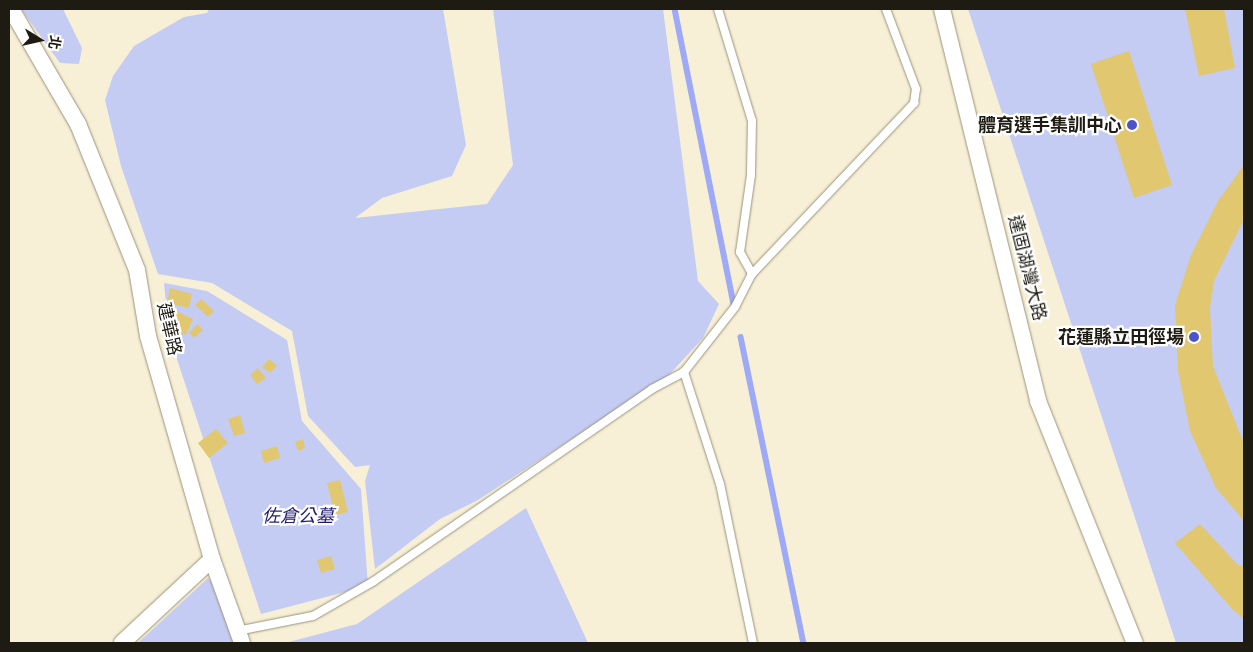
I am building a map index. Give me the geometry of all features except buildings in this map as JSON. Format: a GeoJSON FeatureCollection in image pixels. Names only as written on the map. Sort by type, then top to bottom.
{"type":"FeatureCollection","features":[{"type":"Feature","properties":{"kind":"street","name":"建華路"},"geometry":{"type":"LineString","coordinates":[[10,9],[78,124],[136,270],[148,336],[212,559],[239,637]]}},
{"type":"Feature","properties":{"kind":"street","name":"達固湖灣大路"},"geometry":{"type":"LineString","coordinates":[[942,9],[1038,400],[1135,643]]}},
{"type":"Feature","properties":{"kind":"street"},"geometry":{"type":"LineString","coordinates":[[122,643],[212,559]]}},
{"type":"Feature","properties":{"kind":"lane"},"geometry":{"type":"LineString","coordinates":[[718,9],[752,121],[751,175],[740,252],[752,274]]}},
{"type":"Feature","properties":{"kind":"lane"},"geometry":{"type":"LineString","coordinates":[[239,637],[312,616],[374,581],[652,389],[684,372],[735,307],[752,274],[914,102],[916,89],[886,9]]}},
{"type":"Feature","properties":{"kind":"lane"},"geometry":{"type":"LineString","coordinates":[[684,372],[720,484],[753,643]]}},
{"type":"Feature","properties":{"kind":"green space"},"geometry":{"type":"Polygon","coordinates":[[[21,9],[63,9],[82,48],[79,64],[60,63],[21,9]]]}},
{"type":"Feature","properties":{"kind":"green space"},"geometry":{"type":"Polygon","coordinates":[[[209,9],[443,9],[466,145],[452,176],[382,198],[355,218],[487,204],[513,165],[493,9],[663,9],[698,281],[719,304],[703,338],[668,376],[478,500],[440,519],[375,569],[365,481],[370,465],[355,467],[308,416],[292,331],[212,283],[158,274],[121,166],[105,100],[113,76],[134,46],[184,17],[207,13],[209,9]]]}},
{"type":"Feature","properties":{"kind":"green space"},"geometry":{"type":"Polygon","coordinates":[[[968,9],[1244,9],[1244,643],[1176,643],[968,9]]]}},
{"type":"Feature","properties":{"kind":"green space","name":"佐倉公墓"},"geometry":{"type":"Polygon","coordinates":[[[164,283],[207,291],[287,340],[302,421],[361,489],[368,586],[261,614],[169,335],[164,283]]]}},
{"type":"Feature","properties":{"kind":"green space"},"geometry":{"type":"Polygon","coordinates":[[[526,508],[588,643],[285,643],[357,624],[526,508]]]}},
{"type":"Feature","properties":{"kind":"green space"},"geometry":{"type":"Polygon","coordinates":[[[208,578],[223,590],[242,643],[138,643],[208,578]]]}},
{"type":"Feature","properties":{"kind":"waterway"},"geometry":{"type":"LineString","coordinates":[[675,9],[735,308]]}},
{"type":"Feature","properties":{"kind":"waterway"},"geometry":{"type":"LineString","coordinates":[[741,337],[804,643]]}},
{"type":"Feature","properties":{"kind":"place","name":"體育選手集訓中心"},"geometry":{"type":"Point","coordinates":[1132,125]}},
{"type":"Feature","properties":{"kind":"place","name":"花蓮縣立田徑場"},"geometry":{"type":"Point","coordinates":[1194,337]}}]}
